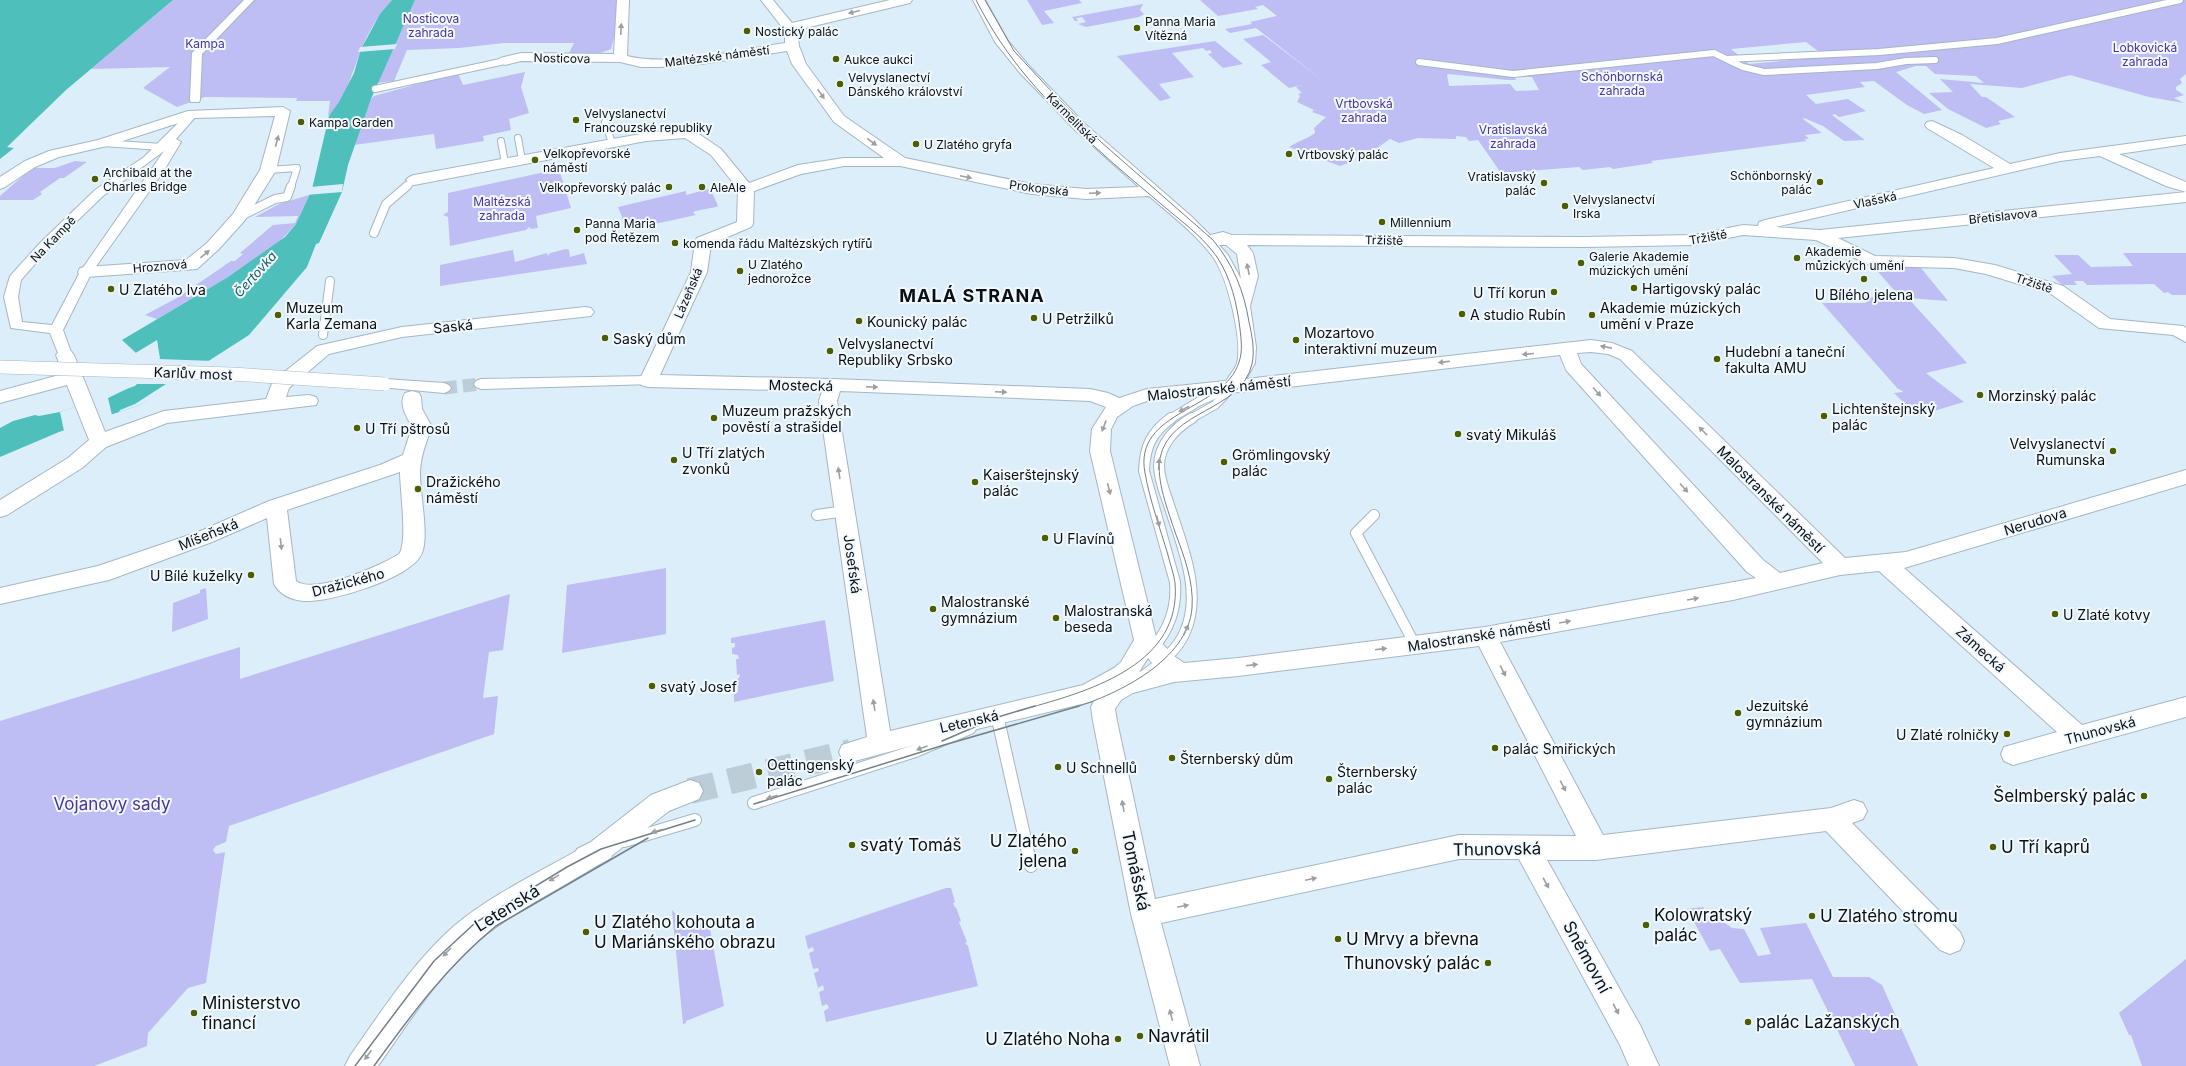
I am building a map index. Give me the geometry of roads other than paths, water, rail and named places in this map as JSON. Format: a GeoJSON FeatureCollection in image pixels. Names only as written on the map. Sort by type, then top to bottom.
{"type":"FeatureCollection","features":[{"type":"Feature","properties":{"kind":"street"},"geometry":{"type":"LineString","coordinates":[[95,434],[56,330],[86,272],[157,172],[194,107],[197,53],[249,0]]}},
{"type":"Feature","properties":{"kind":"street"},"geometry":{"type":"LineString","coordinates":[[620,58],[623,0]]}},
{"type":"Feature","properties":{"kind":"street"},"geometry":{"type":"LineString","coordinates":[[767,0],[787,26],[792,36],[792,46],[799,64],[839,119],[900,162]]}},
{"type":"Feature","properties":{"kind":"street"},"geometry":{"type":"LineString","coordinates":[[787,26],[803,24],[906,0]]}},
{"type":"Feature","properties":{"kind":"street","name":"Karmelitská"},"geometry":{"type":"LineString","coordinates":[[979,0],[1002,42],[1025,70],[1080,127],[1185,219],[1220,255],[1230,273],[1241,306],[1247,347],[1246,363],[1232,387]]}},
{"type":"Feature","properties":{"kind":"street","name":"Maltézské náměstí"},"geometry":{"type":"LineString","coordinates":[[641,63],[701,60],[792,46]]}},
{"type":"Feature","properties":{"kind":"street","name":"Nosticova"},"geometry":{"type":"LineString","coordinates":[[505,61],[521,57],[620,58],[641,63]]}},
{"type":"Feature","properties":{"kind":"street"},"geometry":{"type":"LineString","coordinates":[[0,184],[30,164],[54,154],[95,145],[194,107]]}},
{"type":"Feature","properties":{"kind":"street","name":"Hroznová"},"geometry":{"type":"LineString","coordinates":[[86,272],[191,265],[213,246],[240,217],[268,170],[281,124],[283,111],[194,107]]}},
{"type":"Feature","properties":{"kind":"street","name":"Na Kampě"},"geometry":{"type":"LineString","coordinates":[[56,330],[16,325],[11,297],[15,280],[45,245],[99,193],[148,159],[162,147],[194,107]]}},
{"type":"Feature","properties":{"kind":"street"},"geometry":{"type":"LineString","coordinates":[[839,119],[846,152]]}},
{"type":"Feature","properties":{"kind":"street"},"geometry":{"type":"LineString","coordinates":[[1932,125],[1957,138],[2007,169]]}},
{"type":"Feature","properties":{"kind":"street"},"geometry":{"type":"LineString","coordinates":[[414,180],[612,143],[688,133],[716,152],[746,189],[846,152],[900,162]]}},
{"type":"Feature","properties":{"kind":"street","name":"Vlašská"},"geometry":{"type":"LineString","coordinates":[[1743,230],[2060,157],[2186,140]]}},
{"type":"Feature","properties":{"kind":"street"},"geometry":{"type":"LineString","coordinates":[[2101,152],[2171,183],[2186,187]]}},
{"type":"Feature","properties":{"kind":"street","name":"Prokopská"},"geometry":{"type":"LineString","coordinates":[[900,162],[1032,189],[1086,194],[1152,191]]}},
{"type":"Feature","properties":{"kind":"street","name":"Lázeňská"},"geometry":{"type":"LineString","coordinates":[[648,381],[699,272],[703,242],[745,224],[746,189]]}},
{"type":"Feature","properties":{"kind":"street","name":"Břetislavova"},"geometry":{"type":"LineString","coordinates":[[1820,235],[2186,197]]}},
{"type":"Feature","properties":{"kind":"street","name":"Karmelitská"},"geometry":{"type":"LineString","coordinates":[[1185,219],[1238,245],[1245,253],[1250,276],[1241,306]]}},
{"type":"Feature","properties":{"kind":"street","name":"Tržiště"},"geometry":{"type":"LineString","coordinates":[[1207,240],[1657,242],[1694,240],[1743,230],[1820,235],[1872,261],[1954,263],[1989,269],[2057,290],[2105,324],[2177,330],[2186,336]]}},
{"type":"Feature","properties":{"kind":"street","name":"Saská"},"geometry":{"type":"LineString","coordinates":[[274,405],[280,386],[323,342],[585,312]]}},
{"type":"Feature","properties":{"kind":"street","name":"Malostranské náměstí"},"geometry":{"type":"LineString","coordinates":[[1118,405],[1147,395],[1232,387],[1599,346],[1612,349],[1626,355],[1840,567]]}},
{"type":"Feature","properties":{"kind":"street"},"geometry":{"type":"LineString","coordinates":[[1567,350],[1572,366],[1755,566],[1775,581]]}},
{"type":"Feature","properties":{"kind":"street","name":"Karlův most"},"geometry":{"type":"LineString","coordinates":[[0,367],[232,374],[385,384],[412,392]]}},
{"type":"Feature","properties":{"kind":"street"},"geometry":{"type":"LineString","coordinates":[[0,397],[73,377]]}},
{"type":"Feature","properties":{"kind":"street","name":"Mostecká"},"geometry":{"type":"LineString","coordinates":[[482,384],[648,381],[832,385],[1090,395],[1101,397],[1118,405]]}},
{"type":"Feature","properties":{"kind":"street","name":"Josefská"},"geometry":{"type":"LineString","coordinates":[[832,385],[828,401],[880,743]]}},
{"type":"Feature","properties":{"kind":"street"},"geometry":{"type":"LineString","coordinates":[[412,459],[422,427],[413,410],[412,392],[444,388]]}},
{"type":"Feature","properties":{"kind":"street"},"geometry":{"type":"LineString","coordinates":[[0,510],[75,463],[95,434],[164,417],[309,401]]}},
{"type":"Feature","properties":{"kind":"street"},"geometry":{"type":"LineString","coordinates":[[1095,700],[1113,693],[1128,677],[1160,656],[1100,451],[1101,436],[1107,420],[1118,405]]}},
{"type":"Feature","properties":{"kind":"street","name":"Míšeňská"},"geometry":{"type":"LineString","coordinates":[[0,596],[101,574],[205,537],[276,506],[387,470],[412,459]]}},
{"type":"Feature","properties":{"kind":"street","name":"Dražického"},"geometry":{"type":"LineString","coordinates":[[276,506],[285,584],[296,591],[316,592],[378,576],[404,562],[412,551],[409,478],[412,459]]}},
{"type":"Feature","properties":{"kind":"street","name":"Nerudova"},"geometry":{"type":"LineString","coordinates":[[1884,563],[1906,560],[2186,477]]}},
{"type":"Feature","properties":{"kind":"street","name":"Malostranské náměstí"},"geometry":{"type":"LineString","coordinates":[[1128,677],[1160,656],[1238,667],[1415,645],[1485,636],[1733,592],[1840,567],[1884,563]]}},
{"type":"Feature","properties":{"kind":"street","name":"Zámecká"},"geometry":{"type":"LineString","coordinates":[[1884,563],[2077,735]]}},
{"type":"Feature","properties":{"kind":"street"},"geometry":{"type":"LineString","coordinates":[[1485,636],[1596,848]]}},
{"type":"Feature","properties":{"kind":"street","name":"Letenská"},"geometry":{"type":"LineString","coordinates":[[851,752],[880,743],[1038,706],[1095,700]]}},
{"type":"Feature","properties":{"kind":"street","name":"Tomášská"},"geometry":{"type":"LineString","coordinates":[[1095,700],[1145,914],[1184,1066]]}},
{"type":"Feature","properties":{"kind":"street","name":"Thunovská"},"geometry":{"type":"LineString","coordinates":[[2013,754],[2077,735],[2186,707]]}},
{"type":"Feature","properties":{"kind":"street","name":"Letenská"},"geometry":{"type":"LineString","coordinates":[[360,1066],[429,972],[464,936],[499,911],[594,854],[660,803],[690,791]]}},
{"type":"Feature","properties":{"kind":"street","name":"Thunovská"},"geometry":{"type":"LineString","coordinates":[[1145,914],[1459,847],[1596,848],[1842,815],[1950,941]]}},
{"type":"Feature","properties":{"kind":"street","name":"Sněmovní"},"geometry":{"type":"LineString","coordinates":[[1527,848],[1630,1034],[1644,1066]]}},
{"type":"Feature","properties":{"kind":"lane"},"geometry":{"type":"LineString","coordinates":[[1726,59],[1879,52],[1997,41],[2180,0]]}},
{"type":"Feature","properties":{"kind":"lane"},"geometry":{"type":"LineString","coordinates":[[1419,62],[1513,74],[1714,53],[1743,67],[1764,72],[1877,66],[1906,61],[1935,60]]}},
{"type":"Feature","properties":{"kind":"lane"},"geometry":{"type":"LineString","coordinates":[[375,89],[505,61]]}},
{"type":"Feature","properties":{"kind":"lane"},"geometry":{"type":"LineString","coordinates":[[605,122],[612,143]]}},
{"type":"Feature","properties":{"kind":"lane"},"geometry":{"type":"LineString","coordinates":[[518,138],[522,160]]}},
{"type":"Feature","properties":{"kind":"lane"},"geometry":{"type":"LineString","coordinates":[[501,142],[505,163]]}},
{"type":"Feature","properties":{"kind":"lane"},"geometry":{"type":"LineString","coordinates":[[95,145],[162,147]]}},
{"type":"Feature","properties":{"kind":"lane","name":"Hroznová"},"geometry":{"type":"LineString","coordinates":[[240,217],[276,199],[287,196],[297,168],[268,170]]}},
{"type":"Feature","properties":{"kind":"lane"},"geometry":{"type":"LineString","coordinates":[[374,233],[386,204],[414,180]]}},
{"type":"Feature","properties":{"kind":"lane"},"geometry":{"type":"LineString","coordinates":[[323,342],[330,281]]}},
{"type":"Feature","properties":{"kind":"lane"},"geometry":{"type":"LineString","coordinates":[[1160,656],[1171,622],[1176,595],[1175,582],[1144,471],[1143,464],[1146,450],[1158,430],[1170,418],[1187,408],[1232,387]]}},
{"type":"Feature","properties":{"kind":"lane"},"geometry":{"type":"LineString","coordinates":[[1160,656],[1185,634],[1191,616],[1193,598],[1190,578],[1158,468],[1161,454],[1166,442],[1176,429],[1191,417],[1214,406],[1232,387]]}},
{"type":"Feature","properties":{"kind":"lane"},"geometry":{"type":"LineString","coordinates":[[817,516],[845,512]]}},
{"type":"Feature","properties":{"kind":"lane"},"geometry":{"type":"LineString","coordinates":[[1374,515],[1356,533],[1415,645]]}},
{"type":"Feature","properties":{"kind":"lane"},"geometry":{"type":"LineString","coordinates":[[754,802],[922,748],[997,716],[1030,866]]}},
{"type":"Feature","properties":{"kind":"lane"},"geometry":{"type":"LineString","coordinates":[[594,854],[618,842],[694,820]]}},
{"type":"Feature","properties":{"kind":"water"},"geometry":{"type":"Polygon","coordinates":[[[0,0],[173,0],[66,90],[7,147],[14,148],[0,159],[0,0]]]}},
{"type":"Feature","properties":{"kind":"water","name":"Čertovka"},"geometry":{"type":"Polygon","coordinates":[[[392,0],[415,0],[371,99],[348,165],[342,192],[319,243],[316,244],[307,267],[249,335],[140,405],[59,432],[0,457],[0,428],[13,421],[35,415],[39,416],[60,412],[135,386],[160,358],[157,341],[136,353],[122,340],[228,277],[285,237],[296,224],[312,189],[329,116],[339,102],[354,73],[361,49],[380,14],[392,0]]]}},
{"type":"Feature","properties":{"kind":"tunnel"},"geometry":{"type":"LineString","coordinates":[[444,388],[481,384]]}},
{"type":"Feature","properties":{"kind":"tunnel"},"geometry":{"type":"LineString","coordinates":[[690,791],[851,752]]}},
{"type":"Feature","properties":{"kind":"tram line"},"geometry":{"type":"LineString","coordinates":[[976,0],[988,22],[1014,61],[1043,96],[1094,146],[1202,239],[1217,257],[1230,282],[1233,292],[1241,341],[1239,362],[1230,378],[1216,391],[1166,423],[1153,436],[1145,452],[1145,473],[1147,483],[1175,583],[1173,611],[1164,634],[1149,653],[1129,669],[1081,692],[1032,707]]}},
{"type":"Feature","properties":{"kind":"tram line"},"geometry":{"type":"LineString","coordinates":[[985,0],[1014,51],[1053,93],[1101,142],[1213,240],[1237,278],[1244,299],[1252,338],[1253,359],[1245,380],[1234,392],[1221,402],[1191,419],[1177,429],[1166,442],[1160,458],[1159,467],[1163,495],[1190,579],[1192,608],[1188,627],[1178,644],[1165,659],[1148,672],[1130,684],[1078,706]]}},
{"type":"Feature","properties":{"kind":"tram line"},"geometry":{"type":"LineString","coordinates":[[942,741],[998,717],[1035,706]]}},
{"type":"Feature","properties":{"kind":"tram line"},"geometry":{"type":"LineString","coordinates":[[754,804],[944,745],[1078,706]]}},
{"type":"Feature","properties":{"kind":"tram line"},"geometry":{"type":"LineString","coordinates":[[355,1066],[434,961],[475,923],[567,867],[601,849],[695,820]]}},
{"type":"Feature","properties":{"kind":"tram line"},"geometry":{"type":"LineString","coordinates":[[374,1066],[430,992],[461,958],[496,926],[648,838]]}},
{"type":"Feature","properties":{"kind":"place","name":"Panna Maria Vítězná"},"geometry":{"type":"Point","coordinates":[1137,28]}},
{"type":"Feature","properties":{"kind":"place","name":"Nostický palác"},"geometry":{"type":"Point","coordinates":[747,31]}},
{"type":"Feature","properties":{"kind":"place","name":"Aukce aukci"},"geometry":{"type":"Point","coordinates":[836,59]}},
{"type":"Feature","properties":{"kind":"place","name":"Velvyslanectví Dánského království"},"geometry":{"type":"Point","coordinates":[840,84]}},
{"type":"Feature","properties":{"kind":"place","name":"Velvyslanectví Francouzské republiky"},"geometry":{"type":"Point","coordinates":[576,120]}},
{"type":"Feature","properties":{"kind":"place","name":"Kampa Garden"},"geometry":{"type":"Point","coordinates":[301,122]}},
{"type":"Feature","properties":{"kind":"place","name":"U Zlatého gryfa"},"geometry":{"type":"Point","coordinates":[916,144]}},
{"type":"Feature","properties":{"kind":"place","name":"Vrtbovský palác"},"geometry":{"type":"Point","coordinates":[1289,154]}},
{"type":"Feature","properties":{"kind":"place","name":"Velkopřevorské náměstí"},"geometry":{"type":"Point","coordinates":[535,160]}},
{"type":"Feature","properties":{"kind":"place","name":"Archibald at the Charles Bridge"},"geometry":{"type":"Point","coordinates":[95,179]}},
{"type":"Feature","properties":{"kind":"place","name":"Schönbornský palác"},"geometry":{"type":"Point","coordinates":[1820,182]}},
{"type":"Feature","properties":{"kind":"place","name":"Vratislavský palác"},"geometry":{"type":"Point","coordinates":[1544,183]}},
{"type":"Feature","properties":{"kind":"place","name":"Velkopřevorský palác"},"geometry":{"type":"Point","coordinates":[669,187]}},
{"type":"Feature","properties":{"kind":"place","name":"AleAle"},"geometry":{"type":"Point","coordinates":[702,187]}},
{"type":"Feature","properties":{"kind":"place","name":"Velvyslanectví Irska"},"geometry":{"type":"Point","coordinates":[1565,206]}},
{"type":"Feature","properties":{"kind":"place","name":"Millennium"},"geometry":{"type":"Point","coordinates":[1382,222]}},
{"type":"Feature","properties":{"kind":"place","name":"Panna Maria pod Řetězem"},"geometry":{"type":"Point","coordinates":[577,230]}},
{"type":"Feature","properties":{"kind":"place","name":"komenda řádu Maltézských rytířů"},"geometry":{"type":"Point","coordinates":[675,243]}},
{"type":"Feature","properties":{"kind":"place","name":"Akademie můzických umění"},"geometry":{"type":"Point","coordinates":[1797,258]}},
{"type":"Feature","properties":{"kind":"place","name":"Galerie Akademie múzických umění"},"geometry":{"type":"Point","coordinates":[1581,263]}},
{"type":"Feature","properties":{"kind":"place","name":"U Zlatého jednorožce"},"geometry":{"type":"Point","coordinates":[740,271]}},
{"type":"Feature","properties":{"kind":"place","name":"U Bílého jelena"},"geometry":{"type":"Point","coordinates":[1864,279]}},
{"type":"Feature","properties":{"kind":"place","name":"Hartigovský palác"},"geometry":{"type":"Point","coordinates":[1634,288]}},
{"type":"Feature","properties":{"kind":"place","name":"U Zlatého lva"},"geometry":{"type":"Point","coordinates":[111,289]}},
{"type":"Feature","properties":{"kind":"place","name":"U Tří korun"},"geometry":{"type":"Point","coordinates":[1554,292]}},
{"type":"Feature","properties":{"kind":"place","name":"A studio Rubín"},"geometry":{"type":"Point","coordinates":[1462,314]}},
{"type":"Feature","properties":{"kind":"place","name":"Muzeum Karla Zemana"},"geometry":{"type":"Point","coordinates":[278,315]}},
{"type":"Feature","properties":{"kind":"place","name":"Akademie múzických umění v Praze"},"geometry":{"type":"Point","coordinates":[1592,315]}},
{"type":"Feature","properties":{"kind":"place","name":"U Petržilků"},"geometry":{"type":"Point","coordinates":[1034,318]}},
{"type":"Feature","properties":{"kind":"place","name":"Kounický palác"},"geometry":{"type":"Point","coordinates":[859,321]}},
{"type":"Feature","properties":{"kind":"place","name":"Saský dům"},"geometry":{"type":"Point","coordinates":[605,338]}},
{"type":"Feature","properties":{"kind":"place","name":"Mozartovo interaktivní muzeum"},"geometry":{"type":"Point","coordinates":[1296,340]}},
{"type":"Feature","properties":{"kind":"place","name":"Velvyslanectví Republiky Srbsko"},"geometry":{"type":"Point","coordinates":[830,351]}},
{"type":"Feature","properties":{"kind":"place","name":"Hudební a taneční fakulta AMU"},"geometry":{"type":"Point","coordinates":[1717,359]}},
{"type":"Feature","properties":{"kind":"place","name":"Morzinský palác"},"geometry":{"type":"Point","coordinates":[1980,395]}},
{"type":"Feature","properties":{"kind":"place","name":"Lichtenštejnský palác"},"geometry":{"type":"Point","coordinates":[1824,416]}},
{"type":"Feature","properties":{"kind":"place","name":"Muzeum pražských pověstí a strašidel"},"geometry":{"type":"Point","coordinates":[714,418]}},
{"type":"Feature","properties":{"kind":"place","name":"U Tří pštrosů"},"geometry":{"type":"Point","coordinates":[357,428]}},
{"type":"Feature","properties":{"kind":"place","name":"svatý Mikuláš"},"geometry":{"type":"Point","coordinates":[1458,434]}},
{"type":"Feature","properties":{"kind":"place","name":"Velvyslanectví Rumunska"},"geometry":{"type":"Point","coordinates":[2113,451]}},
{"type":"Feature","properties":{"kind":"place","name":"U Tří zlatých zvonků"},"geometry":{"type":"Point","coordinates":[674,460]}},
{"type":"Feature","properties":{"kind":"place","name":"Grömlingovský palác"},"geometry":{"type":"Point","coordinates":[1224,462]}},
{"type":"Feature","properties":{"kind":"place","name":"Kaiserštejnský palác"},"geometry":{"type":"Point","coordinates":[975,482]}},
{"type":"Feature","properties":{"kind":"place","name":"Dražického náměstí"},"geometry":{"type":"Point","coordinates":[418,489]}},
{"type":"Feature","properties":{"kind":"place","name":"U Flavínů"},"geometry":{"type":"Point","coordinates":[1045,538]}},
{"type":"Feature","properties":{"kind":"place","name":"U Bílé kuželky"},"geometry":{"type":"Point","coordinates":[251,575]}},
{"type":"Feature","properties":{"kind":"place","name":"Malostranské gymnázium"},"geometry":{"type":"Point","coordinates":[933,609]}},
{"type":"Feature","properties":{"kind":"place","name":"U Zlaté kotvy"},"geometry":{"type":"Point","coordinates":[2055,614]}},
{"type":"Feature","properties":{"kind":"place","name":"Malostranská beseda"},"geometry":{"type":"Point","coordinates":[1056,618]}},
{"type":"Feature","properties":{"kind":"place","name":"svatý Josef"},"geometry":{"type":"Point","coordinates":[652,686]}},
{"type":"Feature","properties":{"kind":"place","name":"Jezuitské gymnázium"},"geometry":{"type":"Point","coordinates":[1738,713]}},
{"type":"Feature","properties":{"kind":"place","name":"U Zlaté rolničky"},"geometry":{"type":"Point","coordinates":[2007,734]}},
{"type":"Feature","properties":{"kind":"place","name":"palác Smiřických"},"geometry":{"type":"Point","coordinates":[1495,748]}},
{"type":"Feature","properties":{"kind":"place","name":"Šternberský dům"},"geometry":{"type":"Point","coordinates":[1172,758]}},
{"type":"Feature","properties":{"kind":"place","name":"U Schnellů"},"geometry":{"type":"Point","coordinates":[1058,767]}},
{"type":"Feature","properties":{"kind":"place","name":"Oettingenský palác"},"geometry":{"type":"Point","coordinates":[759,772]}},
{"type":"Feature","properties":{"kind":"place","name":"Šternberský palác"},"geometry":{"type":"Point","coordinates":[1329,779]}},
{"type":"Feature","properties":{"kind":"place","name":"Šelmberský palác"},"geometry":{"type":"Point","coordinates":[2144,796]}},
{"type":"Feature","properties":{"kind":"place","name":"svatý Tomáš"},"geometry":{"type":"Point","coordinates":[852,845]}},
{"type":"Feature","properties":{"kind":"place","name":"U Tří kaprů"},"geometry":{"type":"Point","coordinates":[1993,847]}},
{"type":"Feature","properties":{"kind":"place","name":"U Zlatého jelena"},"geometry":{"type":"Point","coordinates":[1075,851]}},
{"type":"Feature","properties":{"kind":"place","name":"U Zlatého stromu"},"geometry":{"type":"Point","coordinates":[1812,916]}},
{"type":"Feature","properties":{"kind":"place","name":"Kolowratský palác"},"geometry":{"type":"Point","coordinates":[1646,925]}},
{"type":"Feature","properties":{"kind":"place","name":"U Zlatého kohouta a U Mariánského obrazu"},"geometry":{"type":"Point","coordinates":[586,932]}},
{"type":"Feature","properties":{"kind":"place","name":"U Mrvy a břevna"},"geometry":{"type":"Point","coordinates":[1338,939]}},
{"type":"Feature","properties":{"kind":"place","name":"Thunovský palác"},"geometry":{"type":"Point","coordinates":[1488,963]}},
{"type":"Feature","properties":{"kind":"place","name":"Ministerstvo financí"},"geometry":{"type":"Point","coordinates":[194,1013]}},
{"type":"Feature","properties":{"kind":"place","name":"palác Lažanských"},"geometry":{"type":"Point","coordinates":[1748,1022]}},
{"type":"Feature","properties":{"kind":"place","name":"Navrátil"},"geometry":{"type":"Point","coordinates":[1140,1036]}},
{"type":"Feature","properties":{"kind":"place","name":"U Zlatého Noha"},"geometry":{"type":"Point","coordinates":[1118,1039]}},
{"type":"Feature","properties":{"kind":"district","name":"MALÁ STRANA"},"geometry":{"type":"Point","coordinates":[972,295]}},
{"type":"Feature","properties":{"kind":"park label","name":"Nosticova zahrada"},"geometry":{"type":"Point","coordinates":[431,25]}},
{"type":"Feature","properties":{"kind":"park label","name":"Kampa"},"geometry":{"type":"Point","coordinates":[205,43]}},
{"type":"Feature","properties":{"kind":"park label","name":"Lobkovická zahrada"},"geometry":{"type":"Point","coordinates":[2145,54]}},
{"type":"Feature","properties":{"kind":"park label","name":"Schönbornská zahrada"},"geometry":{"type":"Point","coordinates":[1622,83]}},
{"type":"Feature","properties":{"kind":"park label","name":"Vrtbovská zahrada"},"geometry":{"type":"Point","coordinates":[1364,110]}},
{"type":"Feature","properties":{"kind":"park label","name":"Vratislavská zahrada"},"geometry":{"type":"Point","coordinates":[1513,136]}},
{"type":"Feature","properties":{"kind":"park label","name":"Maltézská zahrada"},"geometry":{"type":"Point","coordinates":[502,208]}},
{"type":"Feature","properties":{"kind":"park label","name":"Vojanovy sady"},"geometry":{"type":"Point","coordinates":[112,804]}}]}
